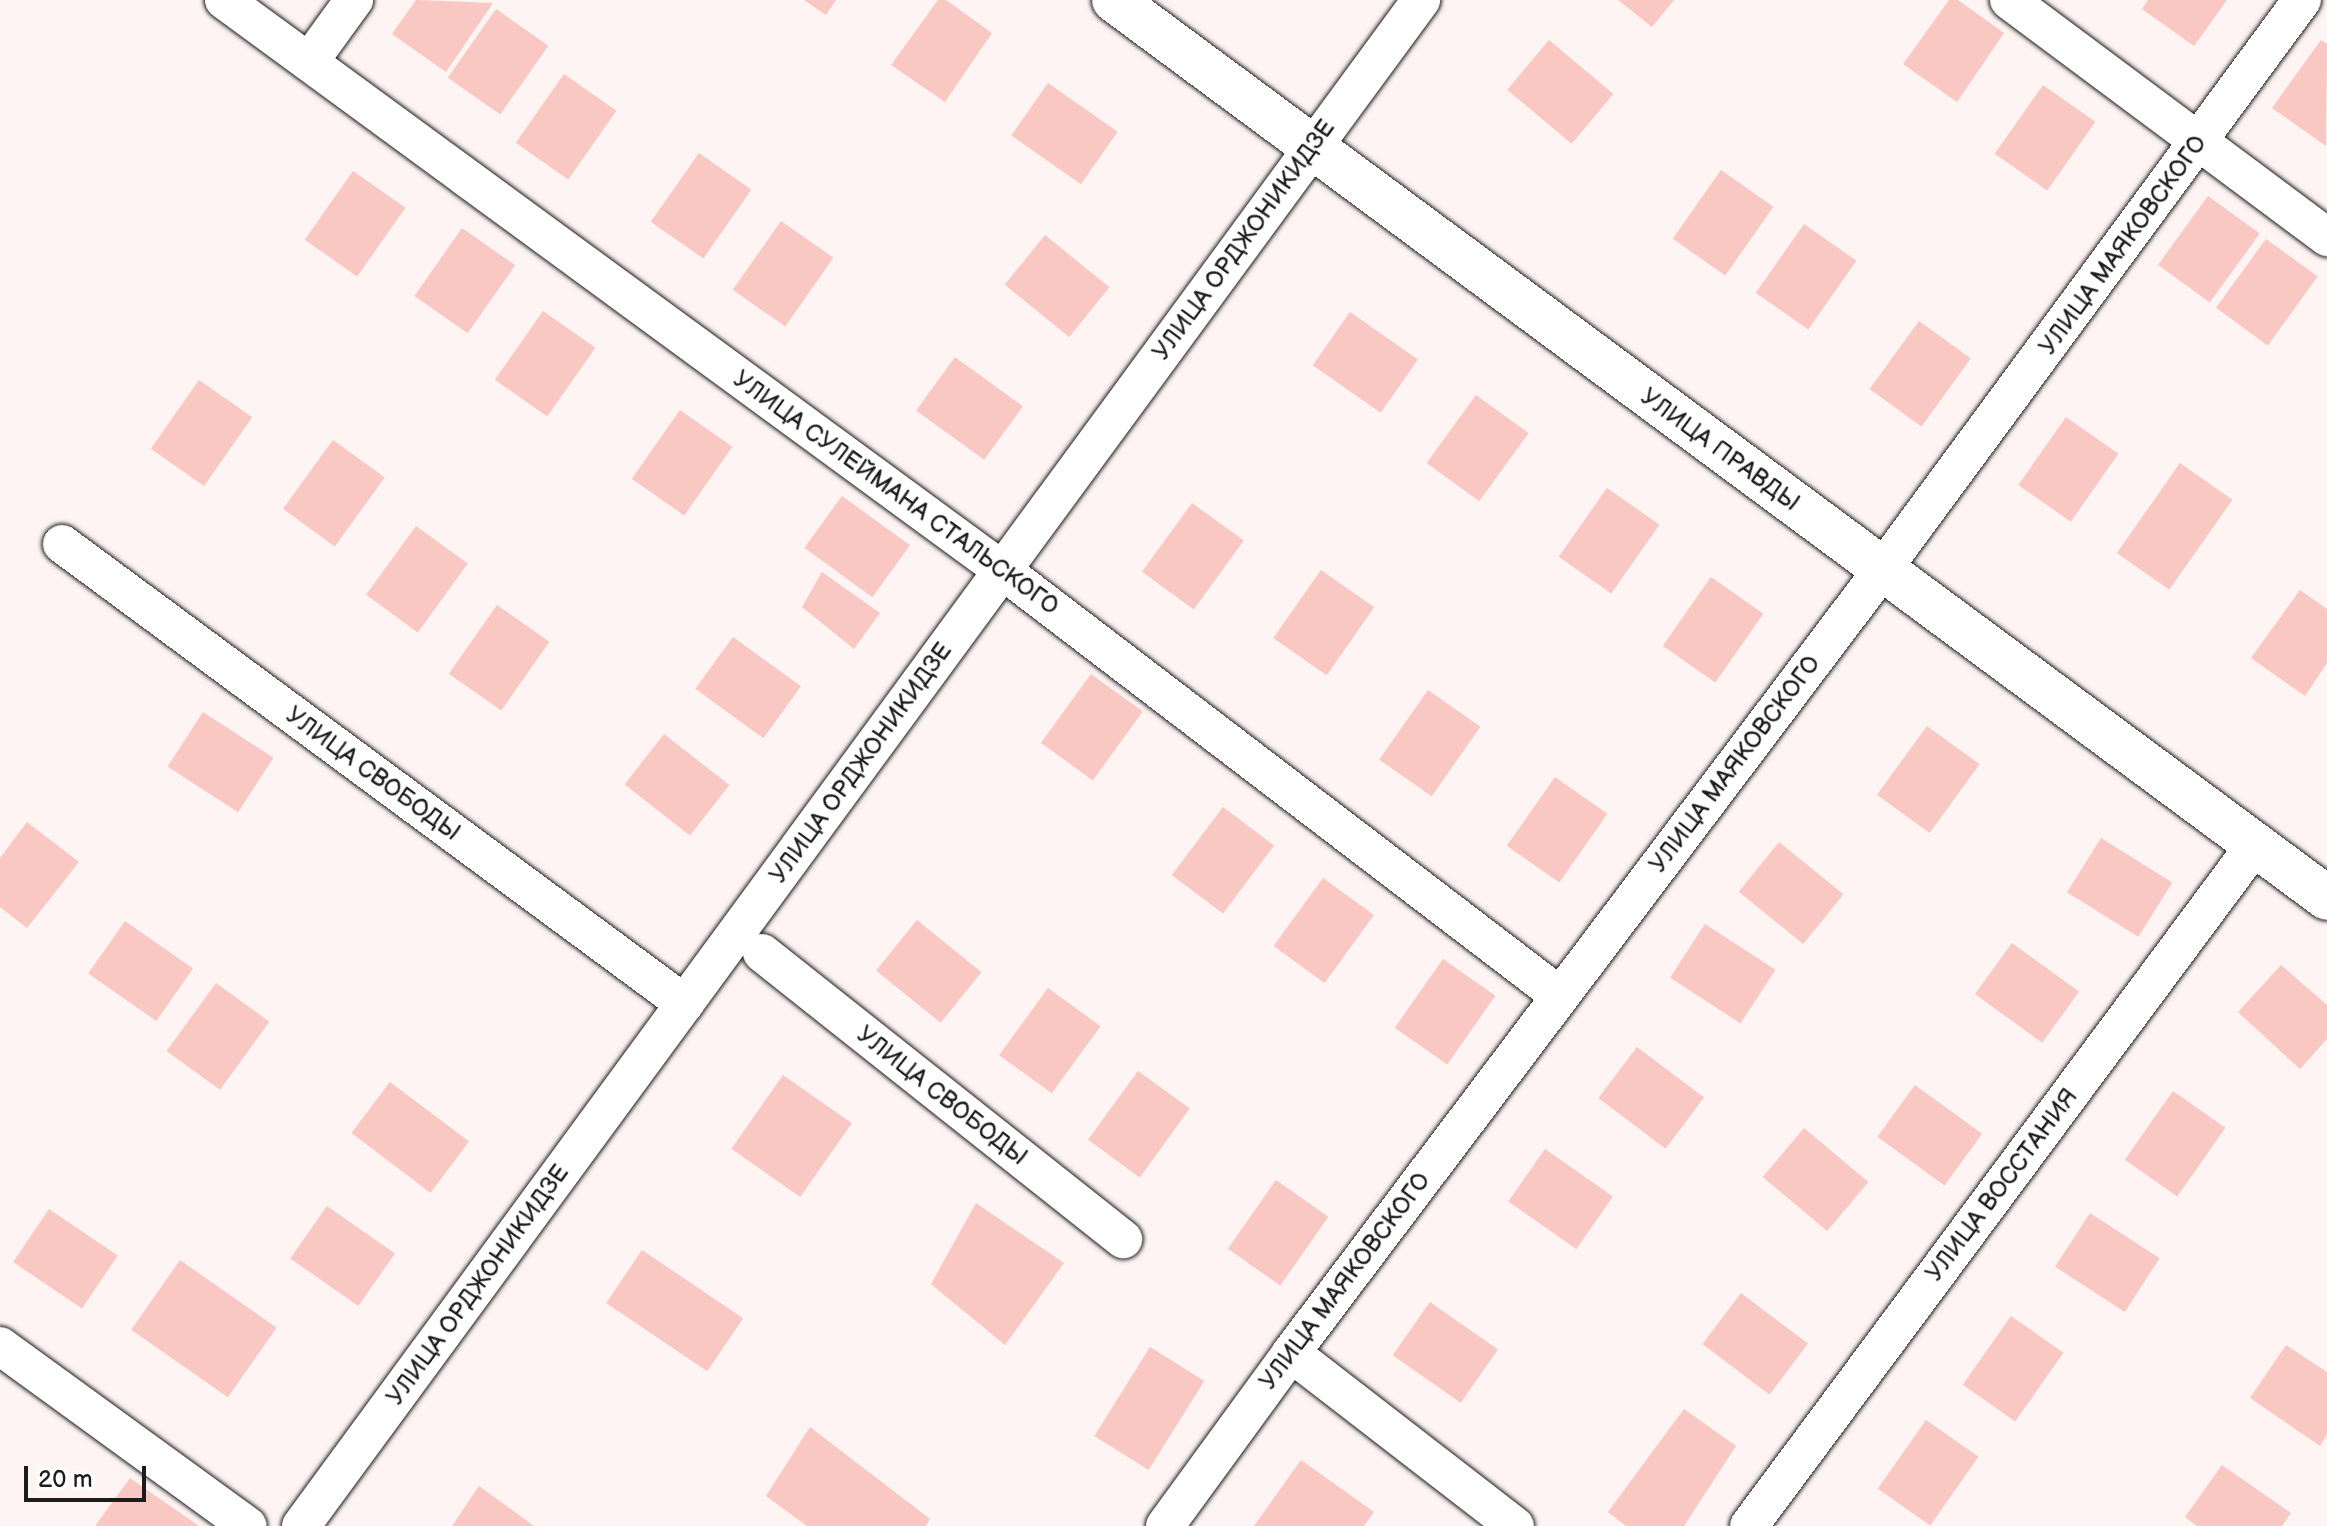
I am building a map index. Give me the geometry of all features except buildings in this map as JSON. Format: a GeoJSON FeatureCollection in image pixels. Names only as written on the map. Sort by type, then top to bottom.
{"type":"FeatureCollection","features":[{"type":"Feature","properties":{"kind":"street","name":"УЛИЦА СУЛЕЙМАНА СТАЛЬСКОГО"},"geometry":{"type":"LineString","coordinates":[[224,0],[1002,570],[1560,996]]}},
{"type":"Feature","properties":{"kind":"street"},"geometry":{"type":"LineString","coordinates":[[309,62],[354,0]]}},
{"type":"Feature","properties":{"kind":"street","name":"УЛИЦА ПРАВДЫ"},"geometry":{"type":"LineString","coordinates":[[1114,0],[2327,898]]}},
{"type":"Feature","properties":{"kind":"street","name":"УЛИЦА ОРДЖОНИКИДЗЕ"},"geometry":{"type":"LineString","coordinates":[[301,1526],[1421,0]]}},
{"type":"Feature","properties":{"kind":"street"},"geometry":{"type":"LineString","coordinates":[[2009,0],[2327,237]]}},
{"type":"Feature","properties":{"kind":"street","name":"УЛИЦА МАЯКОВСКОГО"},"geometry":{"type":"LineString","coordinates":[[1165,1526],[1291,1353],[1882,570],[2302,0]]}},
{"type":"Feature","properties":{"kind":"street","name":"УЛИЦА СВОБОДЫ"},"geometry":{"type":"LineString","coordinates":[[62,544],[685,1004]]}},
{"type":"Feature","properties":{"kind":"street","name":"УЛИЦА ВОССТАНИЯ"},"geometry":{"type":"LineString","coordinates":[[1749,1526],[2255,845]]}},
{"type":"Feature","properties":{"kind":"street","name":"УЛИЦА СВОБОДЫ"},"geometry":{"type":"LineString","coordinates":[[762,953],[1123,1239]]}},
{"type":"Feature","properties":{"kind":"street"},"geometry":{"type":"LineString","coordinates":[[0,1346],[248,1526]]}},
{"type":"Feature","properties":{"kind":"street"},"geometry":{"type":"LineString","coordinates":[[1291,1353],[1515,1526]]}}]}
